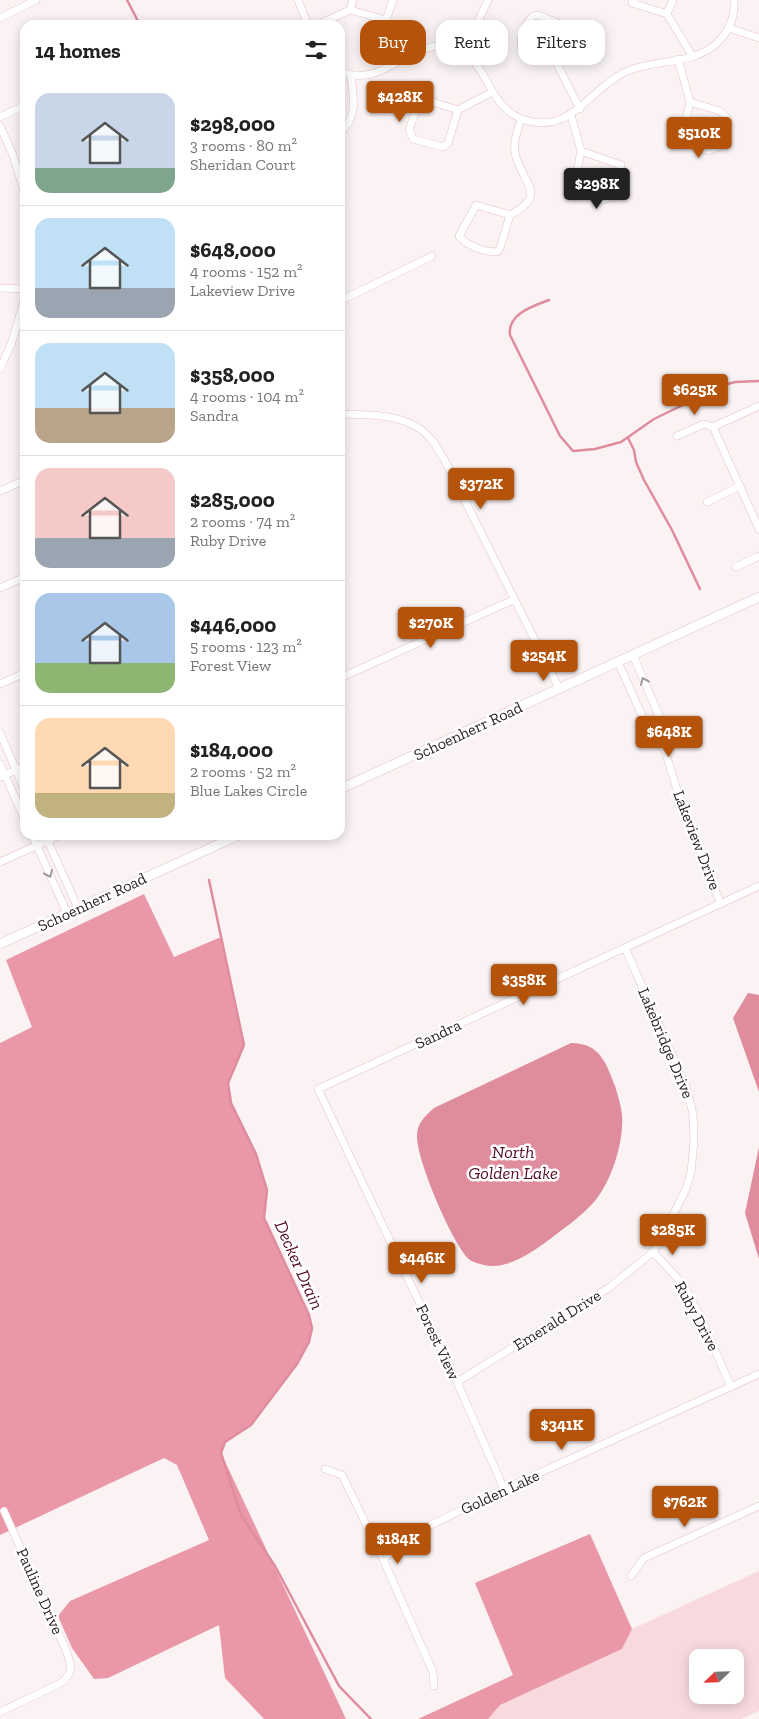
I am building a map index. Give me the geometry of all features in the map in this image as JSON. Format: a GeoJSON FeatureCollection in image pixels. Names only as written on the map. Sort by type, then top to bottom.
{"type":"FeatureCollection","features":[{"type":"Feature","properties":{"kind":"street"},"geometry":{"type":"LineString","coordinates":[[0,18],[36,0]]}},
{"type":"Feature","properties":{"kind":"street"},"geometry":{"type":"LineString","coordinates":[[298,0],[306,20]]}},
{"type":"Feature","properties":{"kind":"street"},"geometry":{"type":"LineString","coordinates":[[350,10],[353,0]]}},
{"type":"Feature","properties":{"kind":"street"},"geometry":{"type":"LineString","coordinates":[[328,20],[350,10],[386,20],[393,0]]}},
{"type":"Feature","properties":{"kind":"street"},"geometry":{"type":"LineString","coordinates":[[479,20],[488,0]]}},
{"type":"Feature","properties":{"kind":"street"},"geometry":{"type":"LineString","coordinates":[[632,0],[632,3],[667,14],[693,56]]}},
{"type":"Feature","properties":{"kind":"street"},"geometry":{"type":"LineString","coordinates":[[667,14],[673,0]]}},
{"type":"Feature","properties":{"kind":"street"},"geometry":{"type":"LineString","coordinates":[[477,65],[492,92],[504,108],[521,119],[532,122],[549,122],[571,115],[609,82],[624,73],[703,53],[716,44],[728,28],[734,11],[734,0]]}},
{"type":"Feature","properties":{"kind":"street"},"geometry":{"type":"LineString","coordinates":[[538,15],[568,27],[556,62],[522,51],[520,45],[526,26],[533,16],[538,15]]}},
{"type":"Feature","properties":{"kind":"street"},"geometry":{"type":"LineString","coordinates":[[728,28],[759,38]]}},
{"type":"Feature","properties":{"kind":"street"},"geometry":{"type":"LineString","coordinates":[[345,73],[368,75],[432,47],[436,47]]}},
{"type":"Feature","properties":{"kind":"street"},"geometry":{"type":"LineString","coordinates":[[678,59],[690,102],[681,141],[709,151],[718,146],[728,119],[720,111],[690,102]]}},
{"type":"Feature","properties":{"kind":"street"},"geometry":{"type":"LineString","coordinates":[[558,65],[580,109]]}},
{"type":"Feature","properties":{"kind":"street"},"geometry":{"type":"LineString","coordinates":[[345,128],[353,115],[351,75]]}},
{"type":"Feature","properties":{"kind":"street"},"geometry":{"type":"LineString","coordinates":[[458,110],[426,100],[419,100],[409,130],[413,139],[444,147],[448,142],[458,110],[492,92]]}},
{"type":"Feature","properties":{"kind":"street"},"geometry":{"type":"LineString","coordinates":[[0,117],[20,107]]}},
{"type":"Feature","properties":{"kind":"street"},"geometry":{"type":"LineString","coordinates":[[571,115],[581,152],[574,188],[603,200],[611,197],[621,165],[581,152]]}},
{"type":"Feature","properties":{"kind":"street"},"geometry":{"type":"LineString","coordinates":[[510,215],[476,205],[459,236],[472,246],[490,252],[497,252],[500,248],[510,215],[527,204],[531,194],[530,187],[515,152],[515,136],[521,119]]}},
{"type":"Feature","properties":{"kind":"street"},"geometry":{"type":"LineString","coordinates":[[0,126],[13,155],[20,178]]}},
{"type":"Feature","properties":{"kind":"street"},"geometry":{"type":"LineString","coordinates":[[345,299],[432,256]]}},
{"type":"Feature","properties":{"kind":"street"},"geometry":{"type":"LineString","coordinates":[[0,288],[20,289]]}},
{"type":"Feature","properties":{"kind":"street"},"geometry":{"type":"LineString","coordinates":[[0,369],[12,342],[20,315]]}},
{"type":"Feature","properties":{"kind":"street"},"geometry":{"type":"LineString","coordinates":[[677,436],[704,424],[713,426],[759,406]]}},
{"type":"Feature","properties":{"kind":"street"},"geometry":{"type":"LineString","coordinates":[[345,414],[376,416],[405,422],[414,425],[427,435],[444,459],[513,600],[559,688]]}},
{"type":"Feature","properties":{"kind":"street"},"geometry":{"type":"LineString","coordinates":[[713,426],[759,529]]}},
{"type":"Feature","properties":{"kind":"street"},"geometry":{"type":"LineString","coordinates":[[0,491],[20,482]]}},
{"type":"Feature","properties":{"kind":"street"},"geometry":{"type":"LineString","coordinates":[[707,502],[740,486]]}},
{"type":"Feature","properties":{"kind":"street"},"geometry":{"type":"LineString","coordinates":[[736,567],[759,556]]}},
{"type":"Feature","properties":{"kind":"street"},"geometry":{"type":"LineString","coordinates":[[0,588],[20,579]]}},
{"type":"Feature","properties":{"kind":"street","name":"Schoenherr Road"},"geometry":{"type":"LineString","coordinates":[[345,787],[759,598]]}},
{"type":"Feature","properties":{"kind":"street"},"geometry":{"type":"LineString","coordinates":[[345,676],[513,600]]}},
{"type":"Feature","properties":{"kind":"street","name":"Lakeview Drive"},"geometry":{"type":"LineString","coordinates":[[633,656],[666,732],[664,748],[689,826],[721,904]]}},
{"type":"Feature","properties":{"kind":"street","name":"Lakeview Drive"},"geometry":{"type":"LineString","coordinates":[[618,662],[652,738],[664,748]]}},
{"type":"Feature","properties":{"kind":"street"},"geometry":{"type":"LineString","coordinates":[[0,684],[20,675]]}},
{"type":"Feature","properties":{"kind":"street"},"geometry":{"type":"LineString","coordinates":[[0,733],[20,779]]}},
{"type":"Feature","properties":{"kind":"street"},"geometry":{"type":"LineString","coordinates":[[0,764],[2,776],[20,810]]}},
{"type":"Feature","properties":{"kind":"street"},"geometry":{"type":"LineString","coordinates":[[2,776],[20,768]]}},
{"type":"Feature","properties":{"kind":"street"},"geometry":{"type":"LineString","coordinates":[[34,840],[67,913]]}},
{"type":"Feature","properties":{"kind":"street"},"geometry":{"type":"LineString","coordinates":[[0,862],[37,846],[44,840]]}},
{"type":"Feature","properties":{"kind":"street"},"geometry":{"type":"LineString","coordinates":[[47,840],[78,908]]}},
{"type":"Feature","properties":{"kind":"street","name":"Schoenherr Road"},"geometry":{"type":"LineString","coordinates":[[0,944],[227,840]]}},
{"type":"Feature","properties":{"kind":"street","name":"Sandra"},"geometry":{"type":"LineString","coordinates":[[318,1089],[759,886]]}},
{"type":"Feature","properties":{"kind":"street","name":"Lakebridge Drive"},"geometry":{"type":"LineString","coordinates":[[625,948],[686,1086],[691,1101],[694,1121],[694,1154],[686,1189],[653,1252]]}},
{"type":"Feature","properties":{"kind":"street","name":"Forest View"},"geometry":{"type":"LineString","coordinates":[[318,1089],[457,1382],[504,1489]]}},
{"type":"Feature","properties":{"kind":"street","name":"Emerald Drive"},"geometry":{"type":"LineString","coordinates":[[457,1382],[610,1287],[653,1252]]}},
{"type":"Feature","properties":{"kind":"street","name":"Ruby Drive"},"geometry":{"type":"LineString","coordinates":[[653,1252],[684,1285],[731,1386]]}},
{"type":"Feature","properties":{"kind":"street","name":"Golden Lake"},"geometry":{"type":"LineString","coordinates":[[383,1559],[431,1525],[504,1489],[759,1374]]}},
{"type":"Feature","properties":{"kind":"street"},"geometry":{"type":"LineString","coordinates":[[325,1469],[342,1475],[383,1559],[433,1672],[434,1686]]}},
{"type":"Feature","properties":{"kind":"street"},"geometry":{"type":"LineString","coordinates":[[631,1576],[644,1558],[759,1506]]}},
{"type":"Feature","properties":{"kind":"street","name":"Pauline Drive"},"geometry":{"type":"LineString","coordinates":[[0,1712],[55,1687],[70,1673],[70,1663],[66,1650],[4,1511]]}},
{"type":"Feature","properties":{"kind":"shaded area"},"geometry":{"type":"Polygon","coordinates":[[[144,894],[174,957],[221,937],[244,1045],[228,1083],[231,1103],[256,1154],[267,1190],[264,1218],[309,1315],[312,1328],[309,1342],[297,1364],[251,1425],[225,1442],[221,1453],[346,1719],[264,1719],[225,1678],[219,1625],[108,1678],[94,1679],[72,1648],[58,1616],[70,1601],[209,1540],[177,1465],[164,1458],[0,1535],[0,1043],[32,1027],[6,960],[144,894]]]}},
{"type":"Feature","properties":{"kind":"shaded area"},"geometry":{"type":"Polygon","coordinates":[[[590,1534],[632,1629],[622,1649],[500,1705],[488,1719],[418,1719],[513,1675],[475,1583],[590,1534]]]}},
{"type":"Feature","properties":{"kind":"shaded area"},"geometry":{"type":"Polygon","coordinates":[[[759,1571],[759,1711],[741,1719],[488,1719],[499,1705],[622,1649],[632,1629],[759,1571]]]}},
{"type":"Feature","properties":{"kind":"water"},"geometry":{"type":"Polygon","coordinates":[[[748,993],[759,995],[759,1092],[733,1018],[748,993]]]}},
{"type":"Feature","properties":{"kind":"water","name":"North Golden Lake"},"geometry":{"type":"Polygon","coordinates":[[[571,1043],[589,1046],[595,1051],[605,1062],[615,1086],[621,1108],[622,1126],[619,1149],[612,1172],[590,1207],[572,1223],[532,1251],[517,1260],[501,1265],[484,1265],[470,1260],[454,1238],[445,1220],[422,1163],[417,1136],[420,1124],[434,1108],[571,1043]]]}},
{"type":"Feature","properties":{"kind":"water"},"geometry":{"type":"Polygon","coordinates":[[[759,1147],[759,1259],[745,1213],[759,1147]]]}},
{"type":"Feature","properties":{"kind":"waterway","name":"Decker Drain"},"geometry":{"type":"LineString","coordinates":[[127,0],[137,20]]}},
{"type":"Feature","properties":{"kind":"waterway"},"geometry":{"type":"LineString","coordinates":[[549,300],[529,308],[517,316],[510,328],[510,335],[560,436],[573,451],[595,449],[621,442],[654,419],[724,385],[735,382],[759,381]]}},
{"type":"Feature","properties":{"kind":"waterway"},"geometry":{"type":"LineString","coordinates":[[628,438],[644,480],[672,530],[700,589]]}},
{"type":"Feature","properties":{"kind":"waterway","name":"Decker Drain"},"geometry":{"type":"LineString","coordinates":[[209,880],[244,1045],[228,1083],[231,1103],[256,1154],[267,1190],[264,1218],[309,1315],[312,1328],[309,1342],[297,1364],[251,1425],[225,1442],[221,1453],[241,1515],[275,1566],[339,1686],[371,1719]]}}]}
